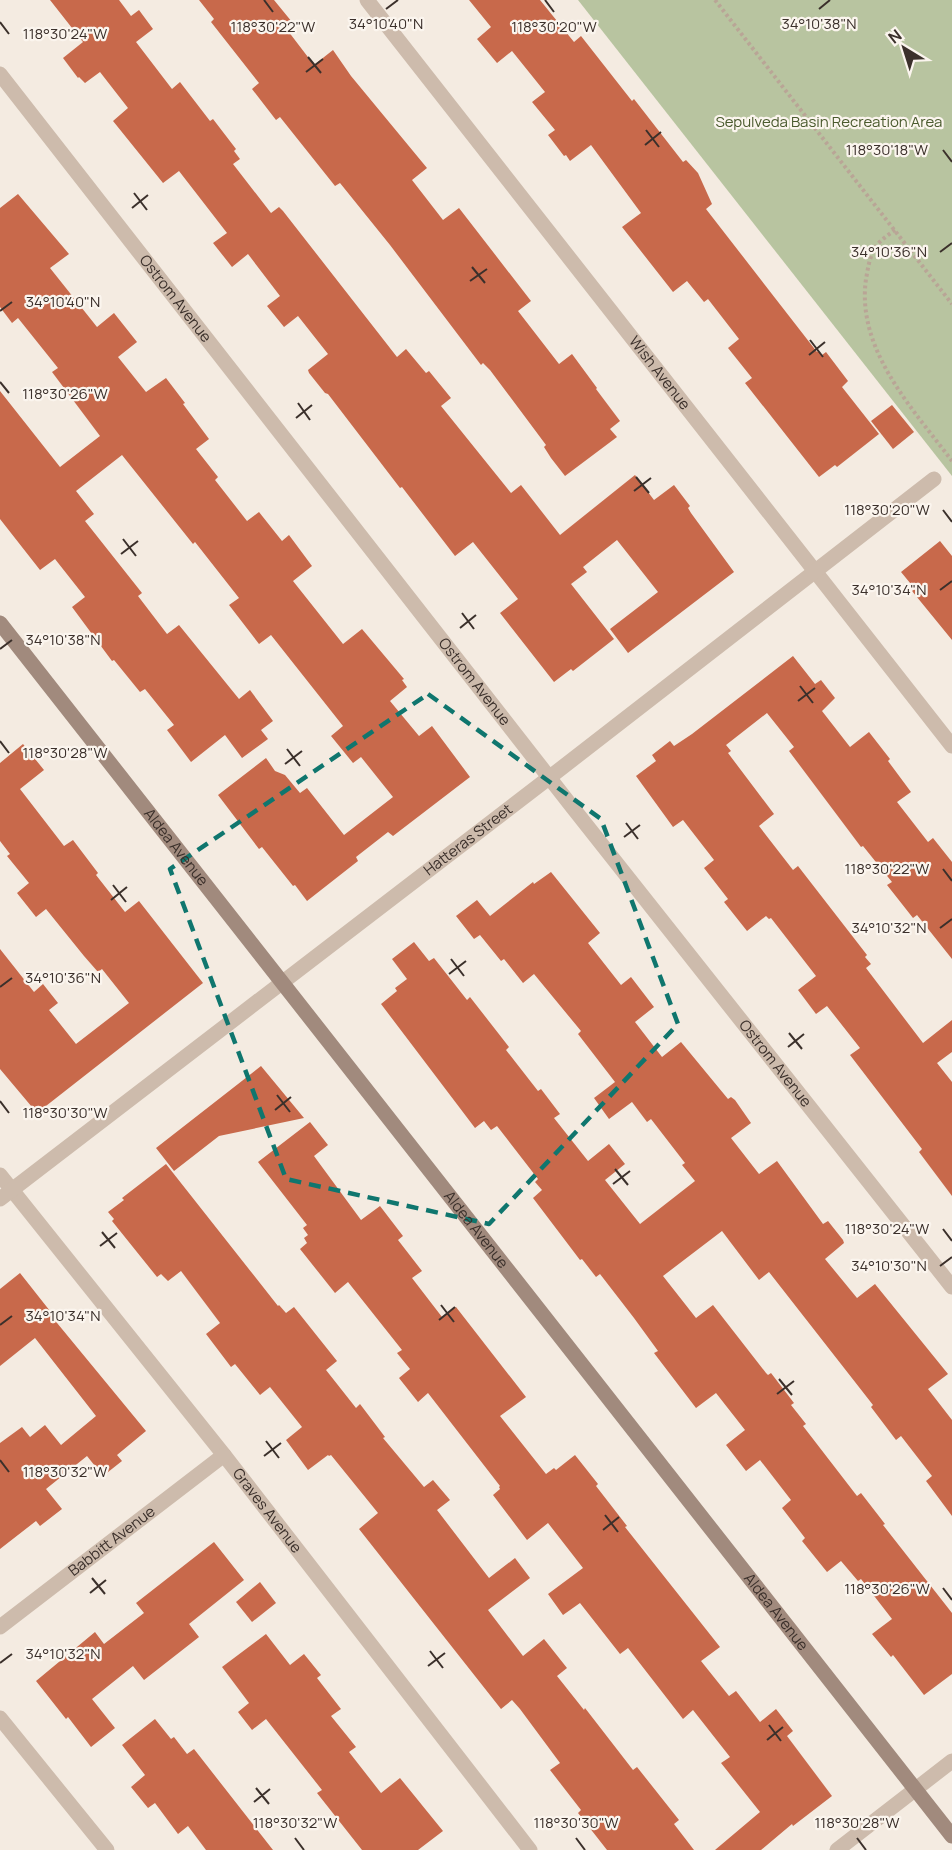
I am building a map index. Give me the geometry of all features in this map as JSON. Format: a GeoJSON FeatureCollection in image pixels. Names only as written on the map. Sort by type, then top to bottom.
{"type":"FeatureCollection","features":[{"type":"Feature","properties":{"kind":"street","name":"Wish Avenue"},"geometry":{"type":"LineString","coordinates":[[367,0],[952,746]]}},
{"type":"Feature","properties":{"kind":"street","name":"Ostrom Avenue"},"geometry":{"type":"LineString","coordinates":[[0,74],[952,1287]]}},
{"type":"Feature","properties":{"kind":"street","name":"Hatteras Street"},"geometry":{"type":"LineString","coordinates":[[6,1195],[934,479]]}},
{"type":"Feature","properties":{"kind":"street","name":"Aldea Avenue"},"geometry":{"type":"LineString","coordinates":[[0,622],[952,1836]]}},
{"type":"Feature","properties":{"kind":"street","name":"Graves Avenue"},"geometry":{"type":"LineString","coordinates":[[0,1175],[6,1195],[224,1455],[530,1850]]}},
{"type":"Feature","properties":{"kind":"street","name":"Babbitt Avenue"},"geometry":{"type":"LineString","coordinates":[[0,1627],[224,1455]]}},
{"type":"Feature","properties":{"kind":"street"},"geometry":{"type":"LineString","coordinates":[[0,1719],[107,1850]]}},
{"type":"Feature","properties":{"kind":"street"},"geometry":{"type":"LineString","coordinates":[[837,1850],[952,1761]]}},
{"type":"Feature","properties":{"kind":"path"},"geometry":{"type":"LineString","coordinates":[[715,0],[952,304]]}},
{"type":"Feature","properties":{"kind":"path"},"geometry":{"type":"LineString","coordinates":[[895,230],[875,247],[869,262],[864,292],[868,323],[877,350],[893,382],[952,462]]}},
{"type":"Feature","properties":{"kind":"highlighted area"},"geometry":{"type":"Polygon","coordinates":[[[428,694],[601,819],[678,1024],[489,1224],[286,1179],[170,869],[428,694]]]}},
{"type":"Feature","properties":{"kind":"green space","name":"Sepulveda Basin Recreation Area"},"geometry":{"type":"Polygon","coordinates":[[[578,0],[952,0],[952,476],[578,0]]]}},
{"type":"Feature","properties":{"kind":"building"},"geometry":{"type":"Polygon","coordinates":[[[50,0],[119,0],[131,16],[139,10],[153,29],[136,42],[172,89],[180,82],[210,121],[213,119],[236,149],[234,151],[240,159],[233,164],[271,213],[279,207],[283,211],[397,357],[406,349],[426,373],[429,371],[451,398],[441,406],[511,493],[521,485],[560,535],[635,475],[654,500],[674,485],[690,506],[688,508],[691,513],[734,572],[628,653],[610,629],[658,592],[617,540],[583,567],[587,572],[571,584],[614,639],[573,671],[571,669],[554,682],[500,613],[518,599],[473,542],[455,556],[309,373],[308,370],[328,354],[298,316],[284,327],[267,306],[280,296],[248,254],[232,267],[213,243],[227,233],[179,171],[163,183],[113,121],[128,108],[100,72],[85,83],[78,78],[63,58],[83,42],[50,0]]]}},
{"type":"Feature","properties":{"kind":"building"},"geometry":{"type":"Polygon","coordinates":[[[199,0],[274,0],[292,22],[285,27],[314,65],[333,50],[351,76],[427,168],[412,180],[443,220],[459,208],[531,301],[518,311],[559,364],[572,354],[620,421],[610,429],[617,437],[565,476],[544,447],[546,445],[490,370],[483,363],[481,365],[340,183],[335,186],[280,117],[276,120],[252,89],[259,83],[211,22],[214,19],[199,0]]]}},
{"type":"Feature","properties":{"kind":"building"},"geometry":{"type":"Polygon","coordinates":[[[469,0],[540,0],[574,42],[581,36],[683,162],[686,160],[698,173],[712,204],[706,209],[817,352],[822,355],[826,352],[848,381],[842,387],[879,434],[837,467],[835,465],[819,477],[745,383],[752,378],[728,348],[739,339],[708,299],[704,302],[687,281],[673,292],[622,227],[641,213],[591,145],[570,161],[566,155],[564,156],[548,135],[555,130],[532,102],[545,92],[512,51],[497,63],[477,39],[491,27],[469,0]]]}},
{"type":"Feature","properties":{"kind":"building"},"geometry":{"type":"Polygon","coordinates":[[[18,194],[69,254],[50,268],[97,327],[114,313],[137,342],[118,357],[146,392],[166,378],[209,439],[196,449],[218,477],[215,480],[247,521],[259,512],[282,541],[289,535],[312,566],[293,581],[343,644],[362,629],[404,679],[402,680],[407,687],[390,701],[419,736],[432,726],[470,777],[393,836],[388,832],[356,857],[358,861],[307,901],[262,847],[259,849],[218,795],[266,758],[275,771],[285,775],[300,793],[307,788],[344,835],[393,797],[361,757],[353,763],[331,736],[343,726],[271,635],[259,644],[229,605],[239,598],[122,455],[76,491],[94,514],[85,521],[142,593],[138,596],[167,634],[179,625],[239,699],[250,690],[273,721],[261,730],[268,739],[242,758],[225,735],[191,762],[167,730],[174,725],[145,689],[140,692],[114,660],[112,661],[72,607],[85,597],[55,559],[40,570],[0,519],[0,391],[60,467],[100,436],[52,372],[58,368],[18,318],[12,323],[0,307],[0,208],[18,194]]]}},
{"type":"Feature","properties":{"kind":"building"},"geometry":{"type":"Polygon","coordinates":[[[892,405],[914,432],[893,449],[871,421],[892,405]]]}},
{"type":"Feature","properties":{"kind":"building"},"geometry":{"type":"Polygon","coordinates":[[[940,541],[952,556],[952,640],[912,591],[915,589],[901,572],[940,541]]]}},
{"type":"Feature","properties":{"kind":"building"},"geometry":{"type":"Polygon","coordinates":[[[793,656],[815,684],[821,680],[835,698],[822,711],[850,747],[869,732],[890,759],[888,761],[911,792],[897,802],[928,842],[933,838],[952,862],[952,959],[917,915],[913,918],[887,885],[892,882],[863,846],[861,847],[789,751],[794,747],[767,713],[726,745],[731,751],[728,753],[774,814],[759,826],[793,870],[798,866],[867,955],[865,957],[871,964],[866,968],[923,1043],[952,1020],[952,1052],[937,1063],[952,1082],[952,1196],[919,1152],[922,1149],[850,1055],[860,1048],[827,1006],[816,1014],[798,990],[816,976],[771,918],[766,916],[747,931],[724,902],[728,899],[704,868],[714,860],[683,820],[673,827],[636,776],[656,761],[652,755],[670,741],[674,746],[692,734],[793,656]]]}},
{"type":"Feature","properties":{"kind":"building"},"geometry":{"type":"Polygon","coordinates":[[[23,744],[44,770],[20,789],[64,846],[73,840],[98,873],[96,875],[125,912],[139,901],[203,983],[37,1113],[0,1069],[0,949],[34,992],[43,984],[58,1003],[49,1010],[76,1044],[129,1003],[102,969],[98,972],[46,909],[36,917],[17,893],[29,883],[7,856],[10,854],[0,841],[0,763],[23,744]]]}},
{"type":"Feature","properties":{"kind":"building"},"geometry":{"type":"Polygon","coordinates":[[[551,872],[600,933],[588,943],[621,985],[631,977],[654,1007],[635,1022],[662,1057],[681,1042],[728,1099],[731,1097],[735,1100],[751,1123],[731,1138],[759,1174],[777,1161],[823,1224],[828,1221],[843,1240],[844,1243],[825,1259],[857,1298],[875,1284],[948,1374],[928,1389],[952,1420],[952,1516],[926,1481],[932,1476],[901,1436],[896,1440],[871,1407],[873,1405],[769,1272],[759,1280],[722,1231],[663,1276],[696,1318],[713,1305],[766,1373],[768,1375],[771,1373],[794,1403],[791,1405],[806,1424],[803,1426],[857,1496],[861,1493],[885,1524],[883,1525],[952,1613],[952,1674],[924,1695],[893,1655],[891,1657],[872,1634],[892,1619],[861,1579],[858,1581],[841,1561],[827,1572],[802,1541],[805,1538],[782,1508],[791,1500],[760,1460],[746,1471],[726,1445],[745,1430],[716,1393],[696,1408],[654,1353],[658,1351],[600,1274],[596,1277],[582,1259],[580,1260],[533,1198],[542,1190],[535,1182],[538,1179],[497,1126],[491,1130],[484,1121],[475,1128],[381,1004],[397,991],[395,988],[407,979],[392,959],[414,942],[429,961],[434,958],[467,1000],[470,997],[509,1047],[506,1050],[538,1091],[541,1089],[560,1114],[554,1118],[588,1161],[609,1144],[625,1164],[605,1180],[640,1224],[695,1181],[682,1165],[685,1163],[651,1119],[647,1122],[632,1102],[609,1119],[594,1098],[615,1082],[578,1034],[581,1031],[534,974],[523,983],[504,959],[501,961],[480,935],[474,939],[456,916],[477,900],[490,916],[533,882],[534,884],[551,872]]]}},
{"type":"Feature","properties":{"kind":"building"},"geometry":{"type":"Polygon","coordinates":[[[261,1066],[304,1118],[219,1136],[174,1171],[156,1148],[261,1066]]]}},
{"type":"Feature","properties":{"kind":"building"},"geometry":{"type":"Polygon","coordinates":[[[310,1122],[328,1145],[314,1156],[361,1220],[380,1206],[403,1236],[398,1240],[422,1271],[412,1278],[442,1317],[456,1307],[526,1397],[500,1416],[546,1474],[554,1468],[556,1470],[575,1455],[598,1484],[596,1486],[627,1526],[625,1527],[720,1647],[701,1661],[729,1696],[736,1691],[760,1722],[776,1709],[793,1731],[787,1736],[832,1796],[793,1826],[792,1824],[761,1850],[715,1850],[760,1812],[721,1763],[730,1757],[693,1710],[683,1719],[628,1648],[620,1654],[580,1603],[563,1615],[548,1594],[583,1568],[548,1523],[527,1540],[493,1495],[500,1489],[500,1486],[428,1393],[418,1402],[399,1378],[410,1369],[397,1353],[402,1350],[348,1282],[335,1293],[300,1249],[307,1243],[304,1238],[308,1235],[303,1228],[307,1225],[258,1162],[310,1122]]]}},
{"type":"Feature","properties":{"kind":"building"},"geometry":{"type":"Polygon","coordinates":[[[166,1164],[278,1306],[286,1313],[294,1307],[337,1361],[326,1370],[356,1408],[360,1404],[385,1437],[383,1438],[424,1487],[433,1480],[450,1500],[437,1510],[489,1578],[515,1558],[530,1578],[488,1610],[523,1656],[544,1639],[567,1668],[557,1676],[633,1770],[637,1767],[679,1820],[674,1824],[694,1850],[607,1850],[578,1813],[581,1810],[550,1770],[560,1763],[520,1709],[512,1700],[501,1709],[359,1529],[378,1513],[331,1455],[308,1470],[286,1440],[302,1427],[270,1387],[260,1395],[235,1364],[231,1367],[206,1334],[220,1323],[181,1271],[168,1281],[161,1274],[157,1277],[112,1221],[114,1219],[108,1212],[124,1200],[122,1198],[166,1164]]]}},
{"type":"Feature","properties":{"kind":"building"},"geometry":{"type":"Polygon","coordinates":[[[20,1273],[50,1311],[48,1312],[146,1431],[117,1455],[122,1461],[103,1476],[87,1456],[46,1489],[62,1509],[40,1526],[36,1521],[0,1549],[0,1443],[22,1427],[30,1437],[45,1425],[61,1445],[96,1416],[35,1338],[0,1366],[0,1289],[20,1273]]]}},
{"type":"Feature","properties":{"kind":"building"},"geometry":{"type":"Polygon","coordinates":[[[214,1542],[244,1580],[189,1624],[199,1637],[144,1680],[133,1666],[92,1699],[115,1728],[91,1747],[36,1681],[95,1632],[104,1644],[144,1613],[136,1603],[214,1542]]]}},
{"type":"Feature","properties":{"kind":"building"},"geometry":{"type":"Polygon","coordinates":[[[260,1582],[276,1603],[252,1622],[236,1602],[260,1582]]]}},
{"type":"Feature","properties":{"kind":"building"},"geometry":{"type":"Polygon","coordinates":[[[266,1634],[290,1665],[304,1654],[321,1675],[317,1678],[341,1709],[331,1716],[356,1747],[349,1752],[381,1793],[400,1778],[443,1831],[418,1850],[362,1850],[317,1793],[322,1790],[266,1719],[252,1730],[238,1712],[249,1703],[222,1667],[266,1634]]]}},
{"type":"Feature","properties":{"kind":"building"},"geometry":{"type":"Polygon","coordinates":[[[155,1719],[171,1739],[174,1737],[187,1754],[194,1749],[273,1850],[206,1850],[188,1826],[178,1834],[155,1803],[148,1808],[131,1787],[145,1775],[122,1745],[155,1719]]]}}]}
